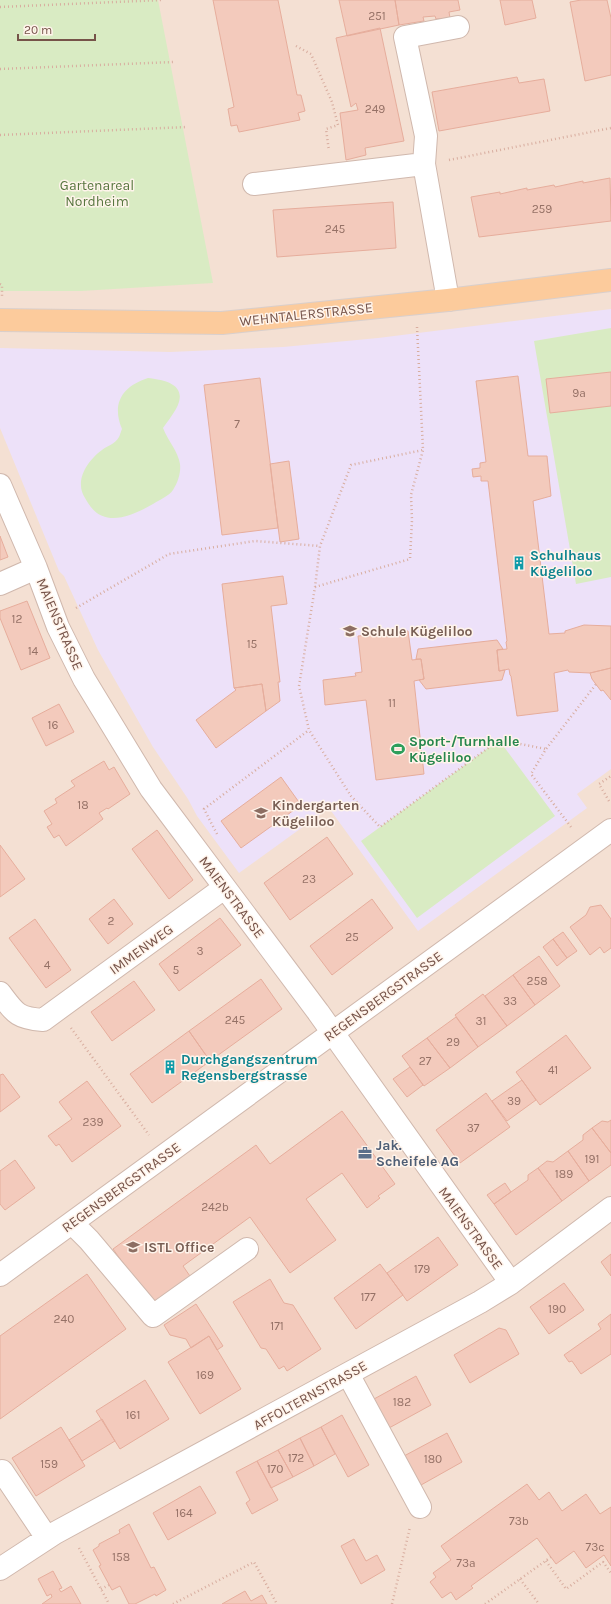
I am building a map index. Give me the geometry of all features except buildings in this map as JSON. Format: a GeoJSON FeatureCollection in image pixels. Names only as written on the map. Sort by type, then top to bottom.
{"type":"FeatureCollection","features":[{"type":"Feature","properties":{"kind":"main road","name":"WEHNTALERSTRASSE"},"geometry":{"type":"LineString","coordinates":[[0,320],[222,323],[448,300],[611,280]]}},
{"type":"Feature","properties":{"kind":"street"},"geometry":{"type":"LineString","coordinates":[[448,300],[424,164],[426,136],[405,36],[458,27]]}},
{"type":"Feature","properties":{"kind":"street"},"geometry":{"type":"LineString","coordinates":[[254,184],[424,164]]}},
{"type":"Feature","properties":{"kind":"street","name":"MAIENSTRASSE"},"geometry":{"type":"LineString","coordinates":[[0,485],[36,568],[58,627],[84,679],[151,789],[333,1033],[511,1283]]}},
{"type":"Feature","properties":{"kind":"street"},"geometry":{"type":"LineString","coordinates":[[0,584],[36,568]]}},
{"type":"Feature","properties":{"kind":"street","name":"REGENSBERGSTRASSE"},"geometry":{"type":"LineString","coordinates":[[0,1275],[611,830]]}},
{"type":"Feature","properties":{"kind":"street","name":"IMMENWEG"},"geometry":{"type":"LineString","coordinates":[[0,993],[14,1012],[28,1018],[43,1020],[224,888]]}},
{"type":"Feature","properties":{"kind":"street","name":"AFFOLTERNSTRASSE"},"geometry":{"type":"LineString","coordinates":[[0,1569],[57,1532],[480,1302],[511,1283],[611,1208]]}},
{"type":"Feature","properties":{"kind":"street"},"geometry":{"type":"LineString","coordinates":[[72,1223],[89,1240],[153,1316],[247,1248]]}},
{"type":"Feature","properties":{"kind":"street"},"geometry":{"type":"LineString","coordinates":[[348,1374],[420,1507]]}},
{"type":"Feature","properties":{"kind":"street"},"geometry":{"type":"LineString","coordinates":[[2,1471],[57,1532]]}},
{"type":"Feature","properties":{"kind":"path"},"geometry":{"type":"LineString","coordinates":[[0,7],[162,0]]}},
{"type":"Feature","properties":{"kind":"path"},"geometry":{"type":"LineString","coordinates":[[296,46],[311,54],[332,102],[338,125],[326,129],[332,175]]}},
{"type":"Feature","properties":{"kind":"path"},"geometry":{"type":"LineString","coordinates":[[0,69],[174,62]]}},
{"type":"Feature","properties":{"kind":"path"},"geometry":{"type":"LineString","coordinates":[[0,135],[187,127]]}},
{"type":"Feature","properties":{"kind":"path"},"geometry":{"type":"LineString","coordinates":[[424,164],[611,128]]}},
{"type":"Feature","properties":{"kind":"path"},"geometry":{"type":"LineString","coordinates":[[0,284],[2,285],[2,296]]}},
{"type":"Feature","properties":{"kind":"path"},"geometry":{"type":"LineString","coordinates":[[315,587],[410,559],[412,520],[411,495],[423,450],[417,326]]}},
{"type":"Feature","properties":{"kind":"path"},"geometry":{"type":"LineString","coordinates":[[423,450],[351,464],[320,546],[299,686],[309,730],[351,796],[380,827],[499,740],[546,749]]}},
{"type":"Feature","properties":{"kind":"path"},"geometry":{"type":"LineString","coordinates":[[71,611],[169,554],[255,541],[320,546]]}},
{"type":"Feature","properties":{"kind":"path"},"geometry":{"type":"LineString","coordinates":[[571,828],[531,774],[546,749],[597,683]]}},
{"type":"Feature","properties":{"kind":"path"},"geometry":{"type":"LineString","coordinates":[[217,834],[204,809],[309,730]]}},
{"type":"Feature","properties":{"kind":"path"},"geometry":{"type":"LineString","coordinates":[[609,801],[600,784],[611,776]]}},
{"type":"Feature","properties":{"kind":"path"},"geometry":{"type":"LineString","coordinates":[[58,1010],[149,1135]]}},
{"type":"Feature","properties":{"kind":"path"},"geometry":{"type":"LineString","coordinates":[[57,1532],[101,1589],[109,1604]]}},
{"type":"Feature","properties":{"kind":"path"},"geometry":{"type":"LineString","coordinates":[[485,1604],[551,1557]]}},
{"type":"Feature","properties":{"kind":"path"},"geometry":{"type":"LineString","coordinates":[[546,1561],[566,1589],[603,1562],[611,1573]]}},
{"type":"Feature","properties":{"kind":"path"},"geometry":{"type":"LineString","coordinates":[[173,1604],[254,1562],[277,1604]]}},
{"type":"Feature","properties":{"kind":"path"},"geometry":{"type":"LineString","coordinates":[[520,1579],[539,1604]]}},
{"type":"Feature","properties":{"kind":"path"},"geometry":{"type":"LineString","coordinates":[[101,1589],[109,1585]]}},
{"type":"Feature","properties":{"kind":"shaded area"},"geometry":{"type":"Polygon","coordinates":[[[0,0],[611,0],[611,1604],[0,1604],[0,0]]]}},
{"type":"Feature","properties":{"kind":"shaded area","name":"Schule Kügeliloo"},"geometry":{"type":"Polygon","coordinates":[[[611,309],[611,769],[577,794],[587,808],[418,931],[329,808],[239,873],[197,816],[188,799],[153,747],[98,650],[64,576],[59,571],[0,428],[0,348],[170,352],[283,347],[378,338],[611,309]]]}},
{"type":"Feature","properties":{"kind":"green space","name":"Gartenareal Nordheim"},"geometry":{"type":"Polygon","coordinates":[[[0,0],[158,0],[213,283],[81,291],[0,291],[0,0]]]}},
{"type":"Feature","properties":{"kind":"green space"},"geometry":{"type":"Polygon","coordinates":[[[611,328],[611,577],[576,584],[534,341],[611,328]]]}},
{"type":"Feature","properties":{"kind":"green space"},"geometry":{"type":"Polygon","coordinates":[[[148,378],[162,380],[174,385],[180,394],[176,409],[163,428],[179,459],[180,471],[178,481],[169,494],[136,513],[119,518],[102,516],[95,511],[83,495],[81,486],[82,476],[94,457],[119,437],[122,429],[119,420],[119,404],[126,391],[139,381],[148,378]]]}},
{"type":"Feature","properties":{"kind":"green space"},"geometry":{"type":"Polygon","coordinates":[[[499,740],[555,816],[417,918],[361,841],[499,740]]]}},
{"type":"Feature","properties":{"kind":"place","name":"Schulhaus Kügeliloo"},"geometry":{"type":"Point","coordinates":[519,563]}},
{"type":"Feature","properties":{"kind":"place","name":"Schule Kügeliloo"},"geometry":{"type":"Point","coordinates":[350,631]}},
{"type":"Feature","properties":{"kind":"place","name":"Sport-/Turnhalle Kügeliloo"},"geometry":{"type":"Point","coordinates":[398,749]}},
{"type":"Feature","properties":{"kind":"place","name":"Kindergarten Kügeliloo"},"geometry":{"type":"Point","coordinates":[261,813]}},
{"type":"Feature","properties":{"kind":"place","name":"Durchgangszentrum Regensbergstrasse"},"geometry":{"type":"Point","coordinates":[170,1067]}},
{"type":"Feature","properties":{"kind":"place","name":"Jak. Scheifele AG"},"geometry":{"type":"Point","coordinates":[365,1153]}},
{"type":"Feature","properties":{"kind":"place","name":"ISTL Office"},"geometry":{"type":"Point","coordinates":[133,1247]}}]}
